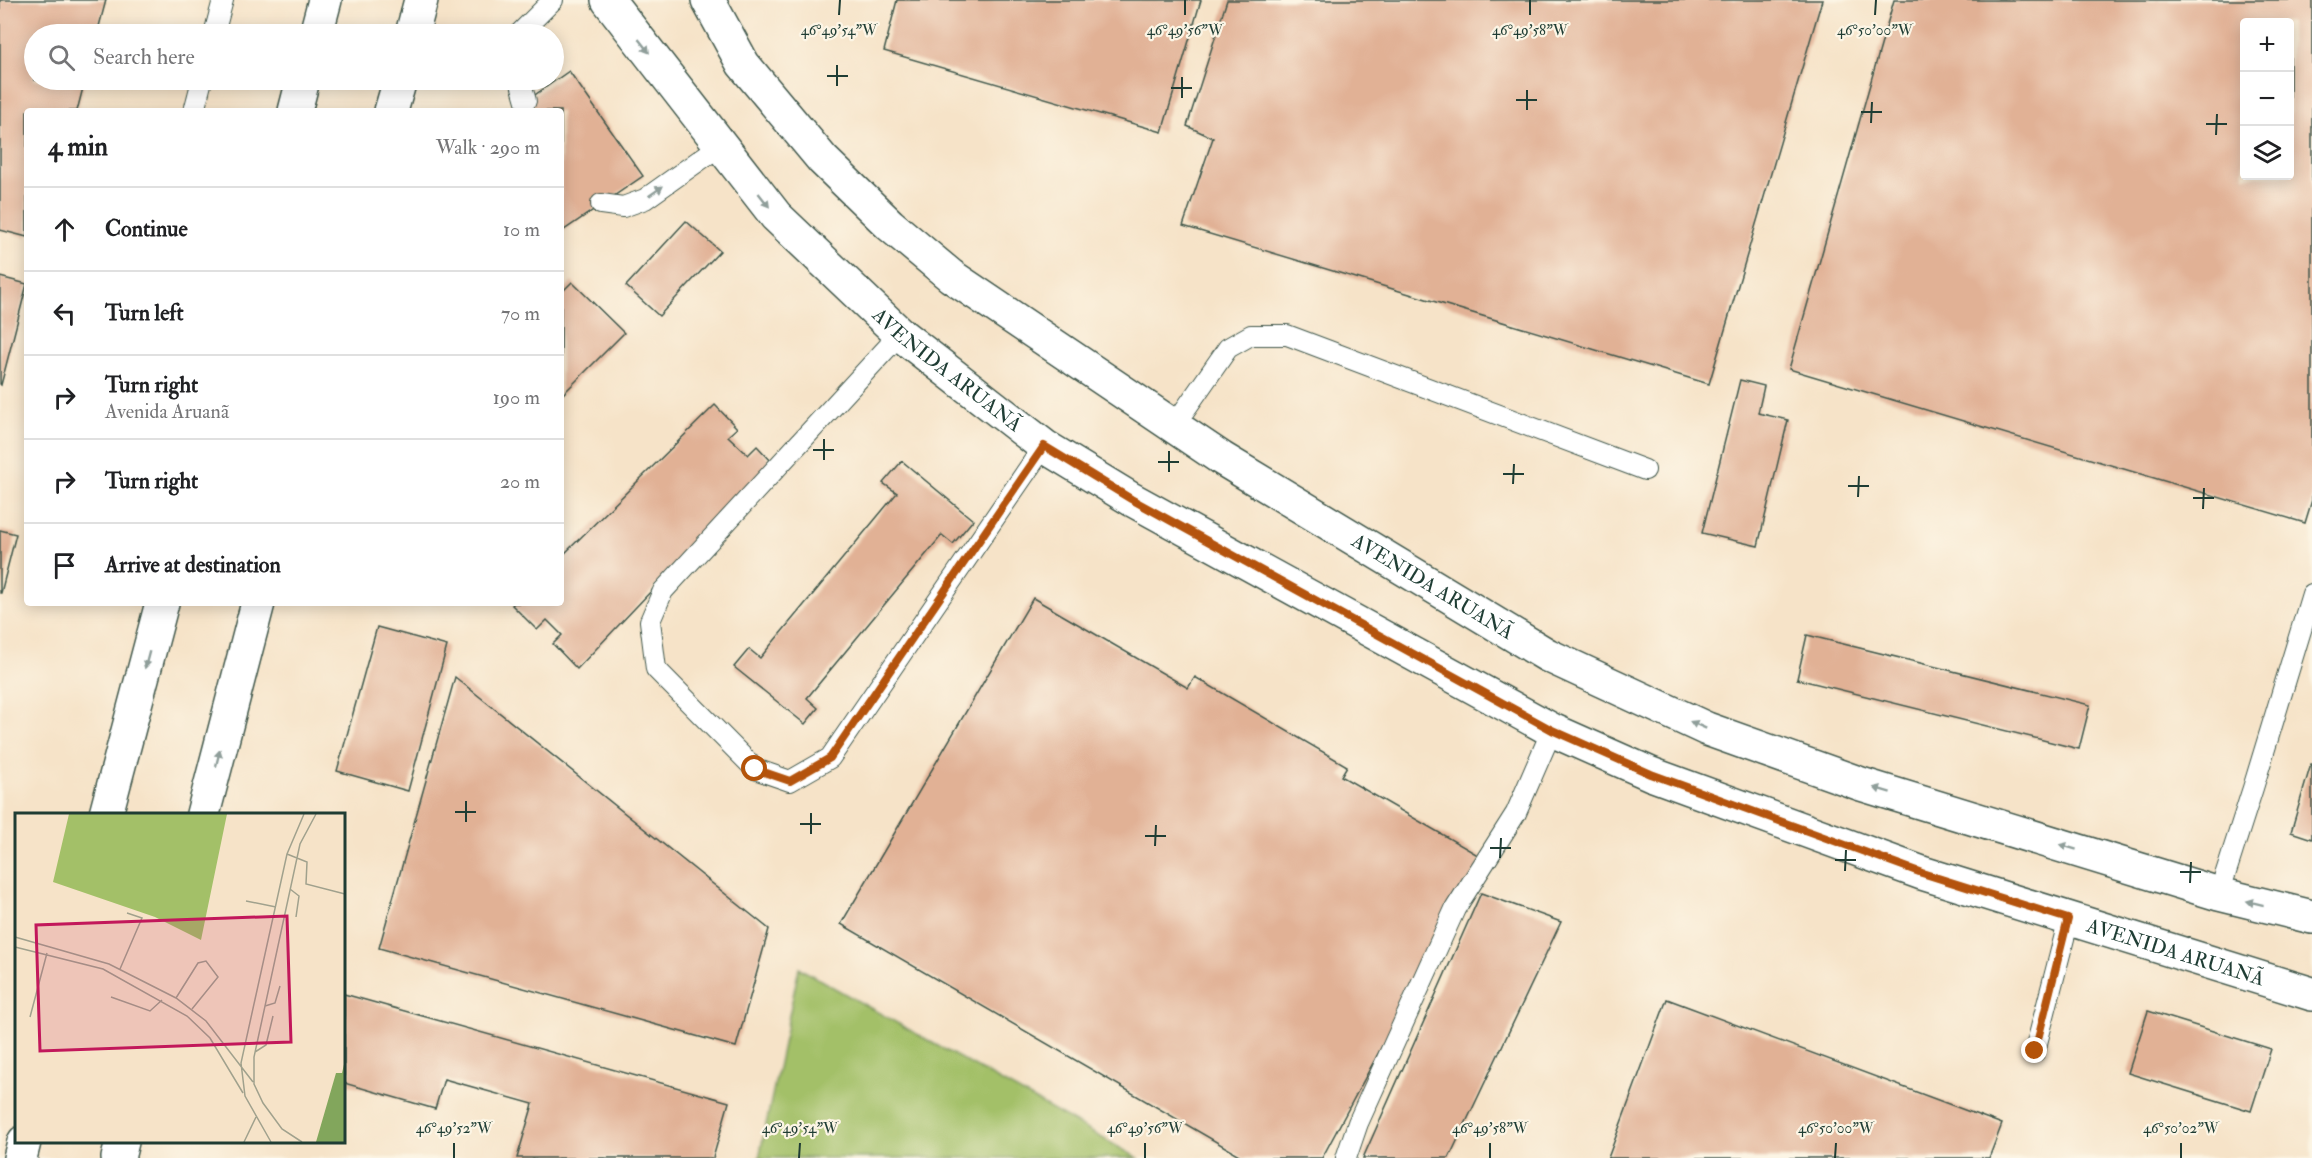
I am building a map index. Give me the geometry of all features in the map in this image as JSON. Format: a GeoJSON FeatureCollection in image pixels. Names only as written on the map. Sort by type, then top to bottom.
{"type":"FeatureCollection","features":[{"type":"Feature","properties":{"kind":"street"},"geometry":{"type":"LineString","coordinates":[[319,24],[325,0]]}},
{"type":"Feature","properties":{"kind":"street"},"geometry":{"type":"LineString","coordinates":[[415,24],[421,0]]}},
{"type":"Feature","properties":{"kind":"street","name":"AVENIDA ARUANÃ"},"geometry":{"type":"LineString","coordinates":[[608,0],[776,216],[900,334],[1044,446],[1131,499],[1552,730],[1651,774],[1911,869],[2312,994]]}},
{"type":"Feature","properties":{"kind":"street","name":"AVENIDA ARUANÃ"},"geometry":{"type":"LineString","coordinates":[[708,0],[743,64],[823,160],[891,225],[951,276],[1173,427],[1547,655],[1707,729],[1861,784],[2219,894],[2312,917]]}},
{"type":"Feature","properties":{"kind":"street"},"geometry":{"type":"LineString","coordinates":[[296,108],[300,90]]}},
{"type":"Feature","properties":{"kind":"street"},"geometry":{"type":"LineString","coordinates":[[392,108],[397,90]]}},
{"type":"Feature","properties":{"kind":"street"},"geometry":{"type":"LineString","coordinates":[[106,813],[161,606]]}},
{"type":"Feature","properties":{"kind":"street"},"geometry":{"type":"LineString","coordinates":[[203,813],[257,606]]}},
{"type":"Feature","properties":{"kind":"street"},"geometry":{"type":"LineString","coordinates":[[20,1158],[24,1143]]}},
{"type":"Feature","properties":{"kind":"street"},"geometry":{"type":"LineString","coordinates":[[118,1158],[122,1143]]}},
{"type":"Feature","properties":{"kind":"lane"},"geometry":{"type":"LineString","coordinates":[[217,24],[223,0]]}},
{"type":"Feature","properties":{"kind":"lane"},"geometry":{"type":"LineString","coordinates":[[529,24],[553,0]]}},
{"type":"Feature","properties":{"kind":"lane"},"geometry":{"type":"LineString","coordinates":[[195,108],[199,90]]}},
{"type":"Feature","properties":{"kind":"lane"},"geometry":{"type":"LineString","coordinates":[[523,90],[526,101]]}},
{"type":"Feature","properties":{"kind":"lane"},"geometry":{"type":"LineString","coordinates":[[601,204],[623,207],[645,199],[721,145]]}},
{"type":"Feature","properties":{"kind":"lane"},"geometry":{"type":"LineString","coordinates":[[900,334],[663,591],[650,621],[656,669],[755,769],[790,781],[830,758],[1044,446]]}},
{"type":"Feature","properties":{"kind":"lane"},"geometry":{"type":"LineString","coordinates":[[1173,427],[1228,348],[1251,335],[1287,335],[1645,470]]}},
{"type":"Feature","properties":{"kind":"lane"},"geometry":{"type":"LineString","coordinates":[[2219,894],[2312,594]]}},
{"type":"Feature","properties":{"kind":"lane"},"geometry":{"type":"LineString","coordinates":[[1346,1158],[1358,1123],[1455,909],[1516,813],[1552,730]]}},
{"type":"Feature","properties":{"kind":"lane"},"geometry":{"type":"LineString","coordinates":[[2035,1051],[2068,919]]}},
{"type":"Feature","properties":{"kind":"green space"},"geometry":{"type":"Polygon","coordinates":[[[799,968],[1138,1158],[759,1158],[799,968]]]}},
{"type":"Feature","properties":{"kind":"building"},"geometry":{"type":"Polygon","coordinates":[[[0,0],[106,0],[100,24],[24,24],[24,90],[82,90],[78,108],[24,108],[24,236],[0,230],[0,0]]]}},
{"type":"Feature","properties":{"kind":"building"},"geometry":{"type":"Polygon","coordinates":[[[897,0],[1201,0],[1162,132],[884,51],[897,0]]]}},
{"type":"Feature","properties":{"kind":"building"},"geometry":{"type":"Polygon","coordinates":[[[1227,0],[1822,0],[1709,384],[1183,226],[1213,138],[1187,126],[1227,0]]]}},
{"type":"Feature","properties":{"kind":"building"},"geometry":{"type":"Polygon","coordinates":[[[1894,0],[2312,0],[2312,500],[2305,523],[1789,369],[1894,0]]]}},
{"type":"Feature","properties":{"kind":"building"},"geometry":{"type":"Polygon","coordinates":[[[569,71],[643,176],[564,230],[564,108],[516,108],[542,90],[564,90],[564,75],[569,71]]]}},
{"type":"Feature","properties":{"kind":"building"},"geometry":{"type":"Polygon","coordinates":[[[686,221],[720,251],[659,316],[626,286],[686,221]]]}},
{"type":"Feature","properties":{"kind":"building"},"geometry":{"type":"Polygon","coordinates":[[[0,277],[24,283],[24,296],[0,384],[0,277]]]}},
{"type":"Feature","properties":{"kind":"building"},"geometry":{"type":"Polygon","coordinates":[[[572,282],[624,333],[564,393],[564,290],[572,282]]]}},
{"type":"Feature","properties":{"kind":"building"},"geometry":{"type":"Polygon","coordinates":[[[1740,380],[1764,386],[1758,413],[1788,420],[1758,546],[1702,533],[1740,380]]]}},
{"type":"Feature","properties":{"kind":"building"},"geometry":{"type":"Polygon","coordinates":[[[715,405],[737,428],[728,436],[748,455],[757,446],[773,463],[577,669],[553,644],[562,635],[547,620],[537,630],[513,606],[564,606],[564,554],[715,405]]]}},
{"type":"Feature","properties":{"kind":"building"},"geometry":{"type":"Polygon","coordinates":[[[902,461],[973,520],[953,544],[942,535],[807,698],[818,708],[805,724],[734,667],[749,649],[760,658],[897,493],[883,483],[902,461]]]}},
{"type":"Feature","properties":{"kind":"building"},"geometry":{"type":"Polygon","coordinates":[[[0,530],[16,534],[1,593],[0,593],[0,530]]]}},
{"type":"Feature","properties":{"kind":"building"},"geometry":{"type":"Polygon","coordinates":[[[1033,598],[1188,688],[1195,677],[1347,766],[1341,776],[1483,858],[1322,1158],[1244,1158],[841,924],[1033,598]]]}},
{"type":"Feature","properties":{"kind":"building"},"geometry":{"type":"Polygon","coordinates":[[[377,627],[447,646],[408,791],[337,771],[377,627]]]}},
{"type":"Feature","properties":{"kind":"building"},"geometry":{"type":"Polygon","coordinates":[[[1807,635],[2090,705],[2079,749],[1797,679],[1807,635]]]}},
{"type":"Feature","properties":{"kind":"building"},"geometry":{"type":"Polygon","coordinates":[[[455,677],[769,929],[736,1047],[379,948],[455,677]]]}},
{"type":"Feature","properties":{"kind":"building"},"geometry":{"type":"Polygon","coordinates":[[[2312,764],[2312,839],[2291,832],[2312,764]]]}},
{"type":"Feature","properties":{"kind":"building"},"geometry":{"type":"Polygon","coordinates":[[[1481,893],[1561,922],[1449,1158],[1363,1158],[1481,893]]]}},
{"type":"Feature","properties":{"kind":"building"},"geometry":{"type":"Polygon","coordinates":[[[345,994],[729,1102],[713,1158],[517,1158],[533,1104],[444,1079],[435,1109],[345,1083],[345,994]]]}},
{"type":"Feature","properties":{"kind":"building"},"geometry":{"type":"Polygon","coordinates":[[[1667,999],[2002,1124],[1989,1158],[1608,1158],[1667,999]]]}},
{"type":"Feature","properties":{"kind":"building"},"geometry":{"type":"Polygon","coordinates":[[[2148,1011],[2271,1049],[2251,1111],[2128,1073],[2148,1011]]]}},
{"type":"Feature","properties":{"kind":"route"},"geometry":{"type":"LineString","coordinates":[[755,769],[790,781],[830,758],[1044,446],[1131,499],[1552,730],[1651,774],[1922,873],[2068,919],[2035,1051]]}}]}
